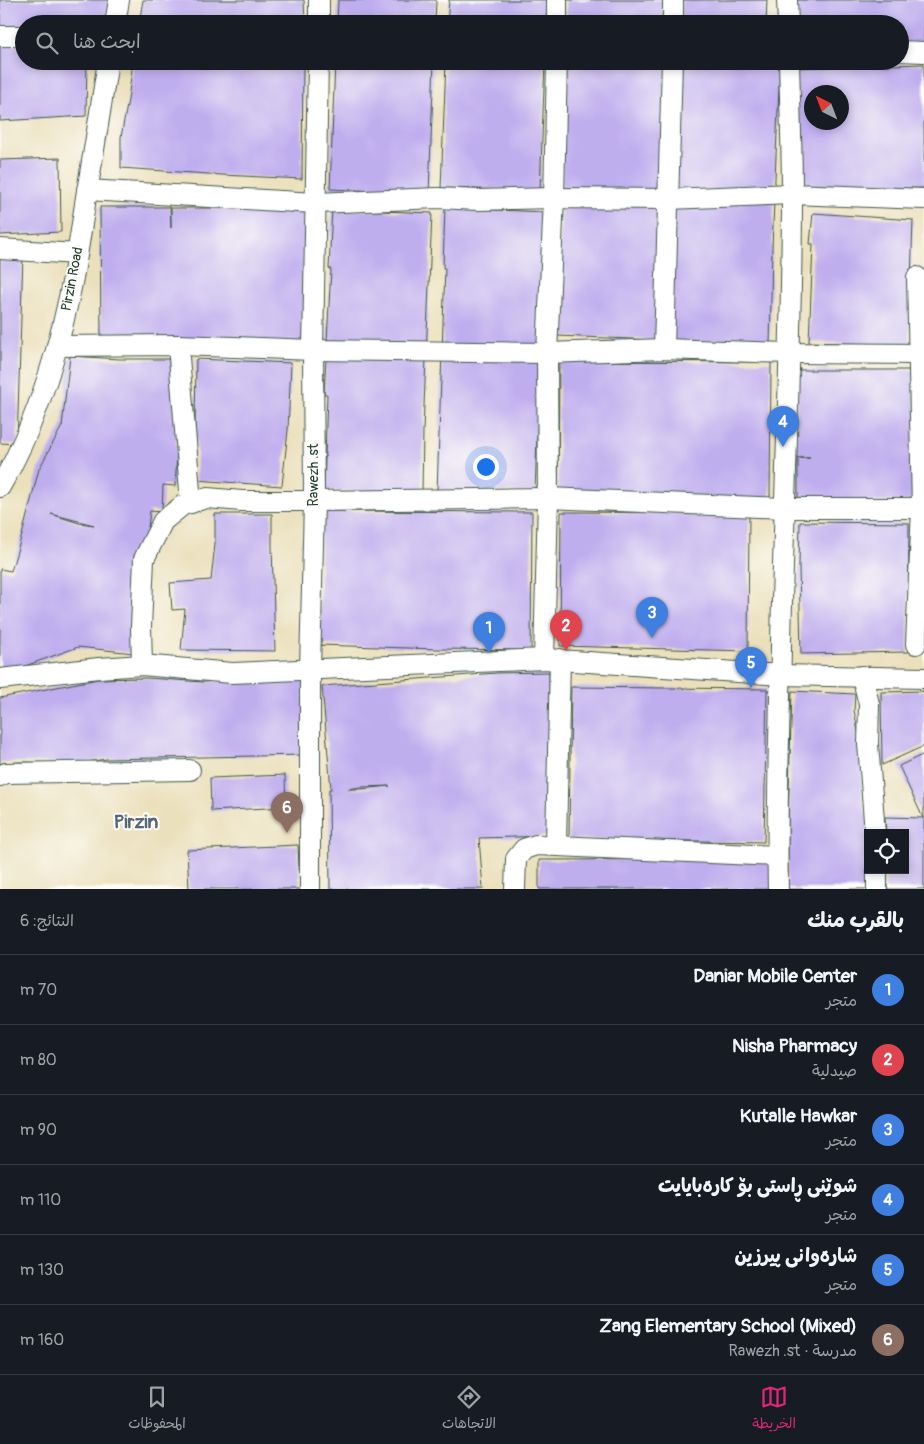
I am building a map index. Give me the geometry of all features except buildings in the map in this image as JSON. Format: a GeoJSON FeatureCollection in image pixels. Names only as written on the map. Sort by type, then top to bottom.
{"type":"FeatureCollection","features":[{"type":"Feature","properties":{"kind":"street"},"geometry":{"type":"LineString","coordinates":[[116,15],[119,0]]}},
{"type":"Feature","properties":{"kind":"street"},"geometry":{"type":"LineString","coordinates":[[319,0],[319,15]]}},
{"type":"Feature","properties":{"kind":"street"},"geometry":{"type":"LineString","coordinates":[[557,0],[557,15]]}},
{"type":"Feature","properties":{"kind":"street"},"geometry":{"type":"LineString","coordinates":[[673,0],[673,15]]}},
{"type":"Feature","properties":{"kind":"street"},"geometry":{"type":"LineString","coordinates":[[787,0],[788,15]]}},
{"type":"Feature","properties":{"kind":"street"},"geometry":{"type":"LineString","coordinates":[[0,36],[15,36]]}},
{"type":"Feature","properties":{"kind":"street"},"geometry":{"type":"LineString","coordinates":[[909,51],[924,52]]}},
{"type":"Feature","properties":{"kind":"street","name":"Pirzin Road"},"geometry":{"type":"LineString","coordinates":[[0,487],[6,463],[30,427],[58,346],[69,300],[107,70]]}},
{"type":"Feature","properties":{"kind":"street","name":"Rawezh .st"},"geometry":{"type":"LineString","coordinates":[[310,889],[310,670],[314,502],[313,350],[318,70]]}},
{"type":"Feature","properties":{"kind":"street"},"geometry":{"type":"LineString","coordinates":[[556,845],[548,498],[547,353],[554,198],[557,70]]}},
{"type":"Feature","properties":{"kind":"street"},"geometry":{"type":"LineString","coordinates":[[664,349],[672,70]]}},
{"type":"Feature","properties":{"kind":"street"},"geometry":{"type":"LineString","coordinates":[[778,889],[780,675],[792,194],[789,70]]}},
{"type":"Feature","properties":{"kind":"street"},"geometry":{"type":"LineString","coordinates":[[87,190],[316,203],[438,198],[478,200],[554,198],[668,199],[792,194],[924,199]]}},
{"type":"Feature","properties":{"kind":"street"},"geometry":{"type":"LineString","coordinates":[[0,249],[77,254]]}},
{"type":"Feature","properties":{"kind":"street"},"geometry":{"type":"LineString","coordinates":[[916,644],[923,508],[921,354],[917,277]]}},
{"type":"Feature","properties":{"kind":"street"},"geometry":{"type":"LineString","coordinates":[[58,346],[178,345],[313,350],[547,353],[664,349],[789,353],[921,354]]}},
{"type":"Feature","properties":{"kind":"street"},"geometry":{"type":"LineString","coordinates":[[178,345],[191,503]]}},
{"type":"Feature","properties":{"kind":"street"},"geometry":{"type":"LineString","coordinates":[[142,665],[141,626],[144,559],[163,521],[182,505],[207,498],[242,501],[314,502],[548,498],[784,508],[923,508]]}},
{"type":"Feature","properties":{"kind":"street"},"geometry":{"type":"LineString","coordinates":[[0,679],[142,665],[232,673],[552,659],[780,675],[924,678]]}},
{"type":"Feature","properties":{"kind":"street"},"geometry":{"type":"LineString","coordinates":[[862,676],[869,704],[868,744],[875,829]]}},
{"type":"Feature","properties":{"kind":"street"},"geometry":{"type":"LineString","coordinates":[[0,776],[6,773],[190,770]]}},
{"type":"Feature","properties":{"kind":"street"},"geometry":{"type":"LineString","coordinates":[[516,889],[516,859],[524,849],[536,845],[778,856]]}},
{"type":"Feature","properties":{"kind":"street"},"geometry":{"type":"LineString","coordinates":[[877,874],[877,889]]}},
{"type":"Feature","properties":{"kind":"place","name":"شوێنی ڕاستی بۆ کارەبایایت"},"geometry":{"type":"Point","coordinates":[783,447]}},
{"type":"Feature","properties":{"kind":"place","name":"Kutalle Hawkar"},"geometry":{"type":"Point","coordinates":[652,638]}},
{"type":"Feature","properties":{"kind":"place","name":"Nisha Pharmacy"},"geometry":{"type":"Point","coordinates":[566,651]}},
{"type":"Feature","properties":{"kind":"place","name":"Daniar Mobile Center"},"geometry":{"type":"Point","coordinates":[489,653]}},
{"type":"Feature","properties":{"kind":"place","name":"شارەوانی پیرزین"},"geometry":{"type":"Point","coordinates":[751,688]}},
{"type":"Feature","properties":{"kind":"place","name":"Zang Elementary School (Mixed)"},"geometry":{"type":"Point","coordinates":[287,833]}},
{"type":"Feature","properties":{"kind":"district","name":"Pirzin"},"geometry":{"type":"Point","coordinates":[136,822]}}]}
